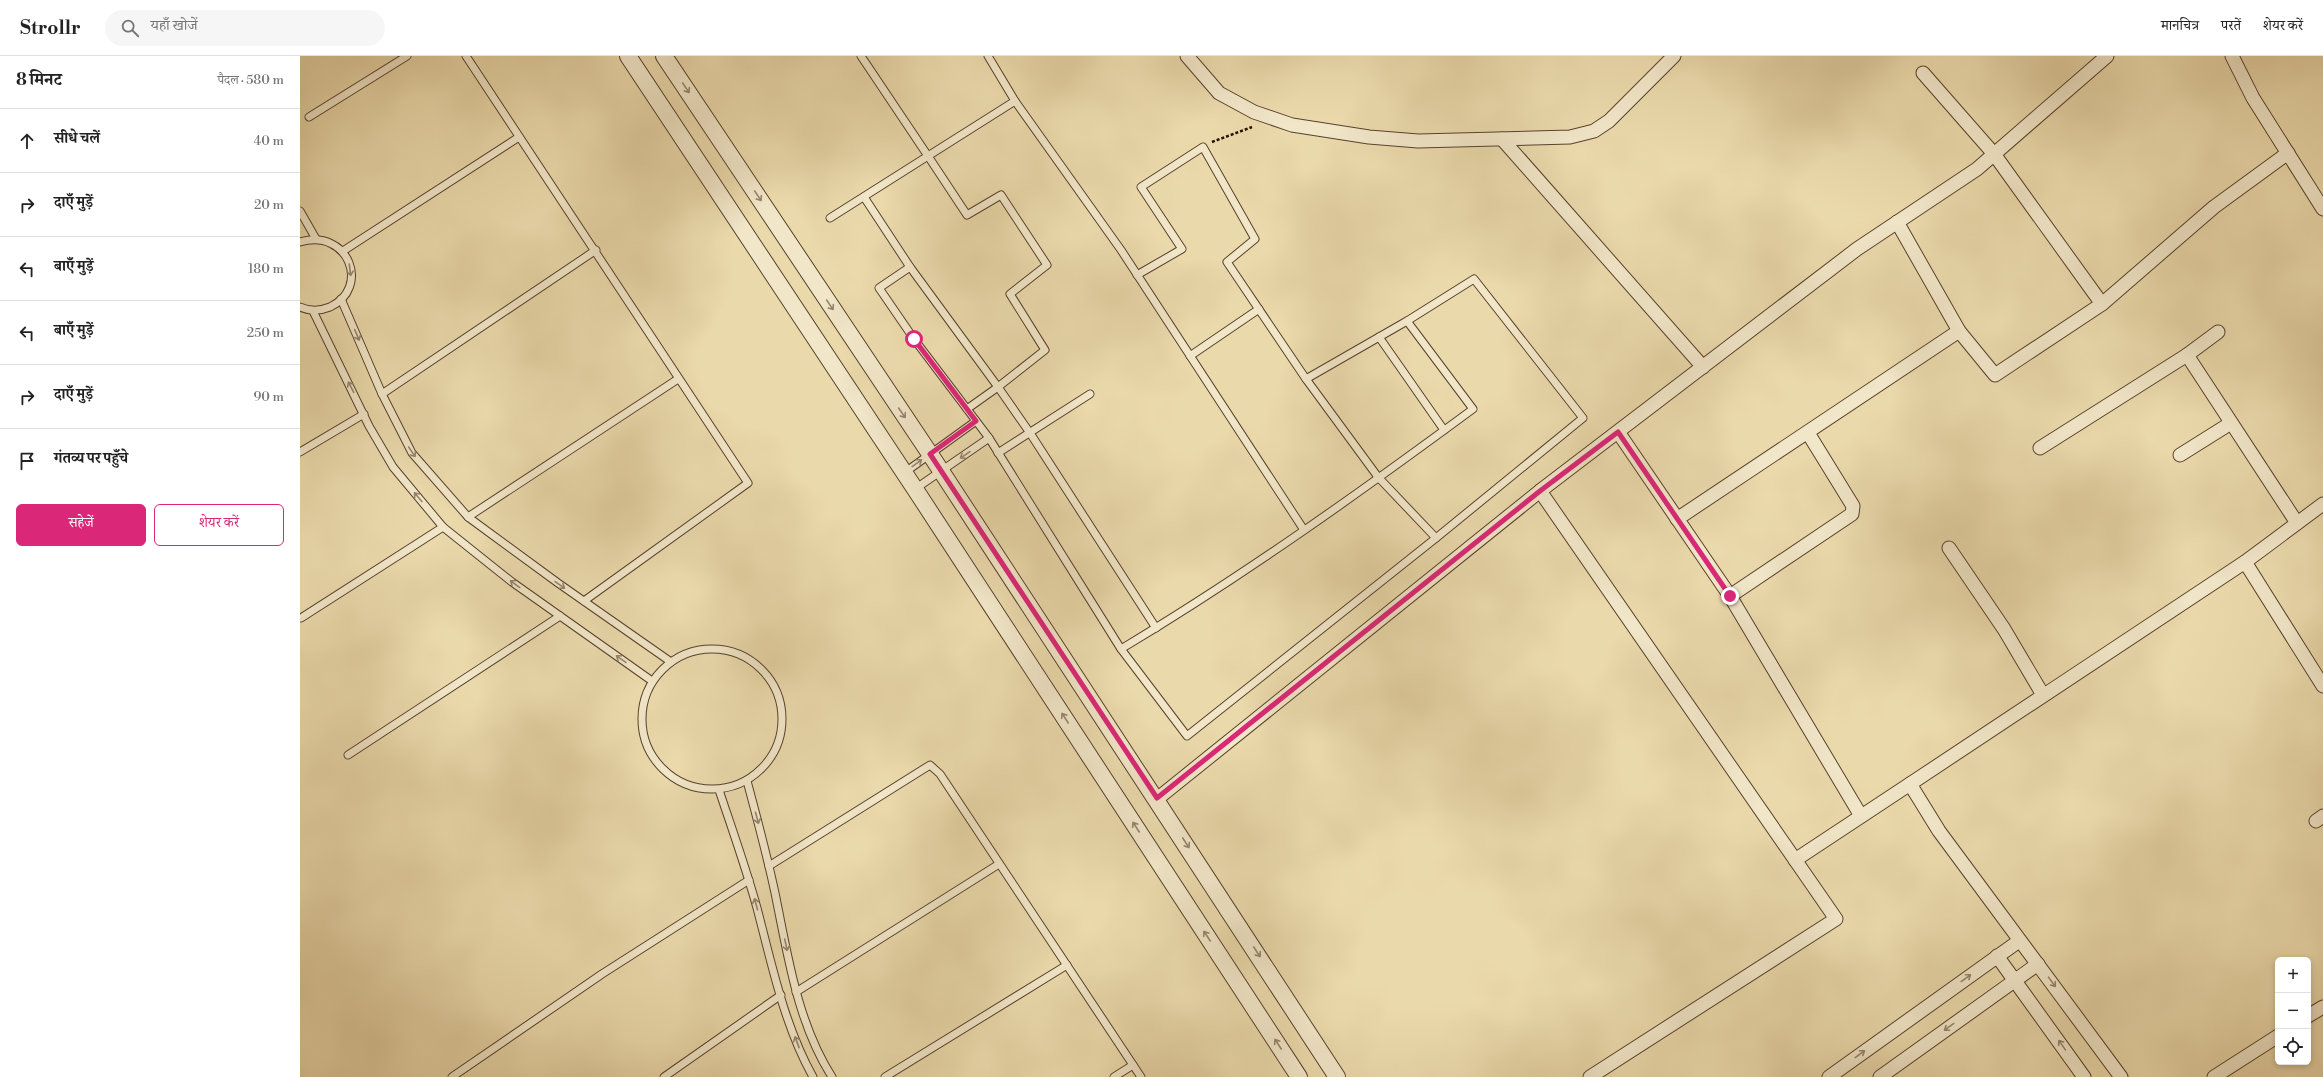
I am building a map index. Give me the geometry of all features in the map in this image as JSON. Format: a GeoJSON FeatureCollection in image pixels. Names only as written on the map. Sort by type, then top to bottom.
{"type":"FeatureCollection","features":[{"type":"Feature","properties":{"kind":"street"},"geometry":{"type":"LineString","coordinates":[[628,56],[915,489],[1299,1077]]}},
{"type":"Feature","properties":{"kind":"street"},"geometry":{"type":"LineString","coordinates":[[664,56],[930,454],[1157,798],[1338,1077]]}},
{"type":"Feature","properties":{"kind":"street"},"geometry":{"type":"LineString","coordinates":[[1187,56],[1219,93],[1254,112],[1292,125],[1369,137],[1418,141],[1570,137],[1594,130],[1624,108],[1674,56]]}},
{"type":"Feature","properties":{"kind":"street"},"geometry":{"type":"LineString","coordinates":[[1157,798],[1540,491],[1857,249],[1977,169],[2106,56]]}},
{"type":"Feature","properties":{"kind":"street"},"geometry":{"type":"LineString","coordinates":[[2232,56],[2253,98],[2323,208]]}},
{"type":"Feature","properties":{"kind":"street"},"geometry":{"type":"LineString","coordinates":[[1923,73],[1994,154],[2102,304]]}},
{"type":"Feature","properties":{"kind":"street"},"geometry":{"type":"LineString","coordinates":[[1502,139],[1703,367]]}},
{"type":"Feature","properties":{"kind":"street"},"geometry":{"type":"LineString","coordinates":[[1897,222],[1959,331],[1995,375],[2102,304],[2214,207],[2288,153]]}},
{"type":"Feature","properties":{"kind":"street"},"geometry":{"type":"LineString","coordinates":[[1677,519],[1959,331]]}},
{"type":"Feature","properties":{"kind":"street"},"geometry":{"type":"LineString","coordinates":[[2040,448],[2187,355],[2218,332]]}},
{"type":"Feature","properties":{"kind":"street"},"geometry":{"type":"LineString","coordinates":[[2187,355],[2297,523]]}},
{"type":"Feature","properties":{"kind":"street"},"geometry":{"type":"LineString","coordinates":[[2180,455],[2232,423]]}},
{"type":"Feature","properties":{"kind":"street"},"geometry":{"type":"LineString","coordinates":[[1618,432],[1730,596],[1861,816]]}},
{"type":"Feature","properties":{"kind":"street"},"geometry":{"type":"LineString","coordinates":[[1730,596],[1852,514],[1853,506],[1808,433]]}},
{"type":"Feature","properties":{"kind":"street"},"geometry":{"type":"LineString","coordinates":[[1540,491],[1836,919],[1590,1077]]}},
{"type":"Feature","properties":{"kind":"street"},"geometry":{"type":"LineString","coordinates":[[1795,860],[2245,562],[2323,504]]}},
{"type":"Feature","properties":{"kind":"street"},"geometry":{"type":"LineString","coordinates":[[1949,548],[2004,629],[2043,696]]}},
{"type":"Feature","properties":{"kind":"street"},"geometry":{"type":"LineString","coordinates":[[2245,562],[2323,686]]}},
{"type":"Feature","properties":{"kind":"street"},"geometry":{"type":"LineString","coordinates":[[1910,784],[1939,831],[2121,1077]]}},
{"type":"Feature","properties":{"kind":"street"},"geometry":{"type":"LineString","coordinates":[[1829,1077],[2020,941]]}},
{"type":"Feature","properties":{"kind":"street"},"geometry":{"type":"LineString","coordinates":[[1997,956],[2084,1077]]}},
{"type":"Feature","properties":{"kind":"street"},"geometry":{"type":"LineString","coordinates":[[1880,1077],[2038,964]]}},
{"type":"Feature","properties":{"kind":"street"},"geometry":{"type":"LineString","coordinates":[[2311,1014],[2323,1007]]}},
{"type":"Feature","properties":{"kind":"street"},"geometry":{"type":"LineString","coordinates":[[2214,1077],[2275,1038]]}},
{"type":"Feature","properties":{"kind":"lane"},"geometry":{"type":"LineString","coordinates":[[309,117],[407,56]]}},
{"type":"Feature","properties":{"kind":"lane"},"geometry":{"type":"LineString","coordinates":[[466,56],[596,250],[678,379],[748,483],[584,601]]}},
{"type":"Feature","properties":{"kind":"lane"},"geometry":{"type":"LineString","coordinates":[[861,56],[967,215],[1001,195],[1047,264],[1010,294],[1045,350],[967,409]]}},
{"type":"Feature","properties":{"kind":"lane"},"geometry":{"type":"LineString","coordinates":[[988,56],[1016,101],[1137,275],[1304,530]]}},
{"type":"Feature","properties":{"kind":"lane"},"geometry":{"type":"LineString","coordinates":[[830,218],[1016,101]]}},
{"type":"Feature","properties":{"kind":"lane"},"geometry":{"type":"LineString","coordinates":[[343,251],[520,137]]}},
{"type":"Feature","properties":{"kind":"lane"},"geometry":{"type":"LineString","coordinates":[[1137,275],[1182,249],[1141,187],[1203,147],[1255,239],[1227,262],[1306,379],[1378,477],[1436,538]]}},
{"type":"Feature","properties":{"kind":"lane"},"geometry":{"type":"LineString","coordinates":[[864,197],[910,267],[1030,432],[1156,628]]}},
{"type":"Feature","properties":{"kind":"lane"},"geometry":{"type":"LineString","coordinates":[[300,211],[316,239]]}},
{"type":"Feature","properties":{"kind":"lane"},"geometry":{"type":"LineString","coordinates":[[300,242],[316,239],[334,244],[343,251],[349,262],[351,273],[350,285],[341,299],[325,309],[313,310],[300,307]]}},
{"type":"Feature","properties":{"kind":"lane"},"geometry":{"type":"LineString","coordinates":[[382,394],[596,250]]}},
{"type":"Feature","properties":{"kind":"lane"},"geometry":{"type":"LineString","coordinates":[[910,267],[879,288],[989,438],[1121,648],[1187,736],[1436,538],[1583,418],[1474,279],[1407,321],[1306,379]]}},
{"type":"Feature","properties":{"kind":"lane"},"geometry":{"type":"LineString","coordinates":[[341,299],[382,394],[412,453],[468,517],[671,662]]}},
{"type":"Feature","properties":{"kind":"lane"},"geometry":{"type":"LineString","coordinates":[[1190,356],[1258,309]]}},
{"type":"Feature","properties":{"kind":"lane"},"geometry":{"type":"LineString","coordinates":[[313,310],[364,414],[393,466],[443,527],[512,582],[652,681]]}},
{"type":"Feature","properties":{"kind":"lane"},"geometry":{"type":"LineString","coordinates":[[1121,648],[1189,608],[1304,530],[1473,409],[1407,321]]}},
{"type":"Feature","properties":{"kind":"lane"},"geometry":{"type":"LineString","coordinates":[[1379,337],[1444,430]]}},
{"type":"Feature","properties":{"kind":"lane"},"geometry":{"type":"LineString","coordinates":[[468,517],[678,379]]}},
{"type":"Feature","properties":{"kind":"lane"},"geometry":{"type":"LineString","coordinates":[[998,453],[1090,394]]}},
{"type":"Feature","properties":{"kind":"lane"},"geometry":{"type":"LineString","coordinates":[[300,452],[364,414]]}},
{"type":"Feature","properties":{"kind":"lane"},"geometry":{"type":"LineString","coordinates":[[904,473],[976,421]]}},
{"type":"Feature","properties":{"kind":"lane"},"geometry":{"type":"LineString","coordinates":[[915,489],[989,438]]}},
{"type":"Feature","properties":{"kind":"lane"},"geometry":{"type":"LineString","coordinates":[[301,618],[443,527]]}},
{"type":"Feature","properties":{"kind":"lane"},"geometry":{"type":"LineString","coordinates":[[348,755],[560,616]]}},
{"type":"Feature","properties":{"kind":"lane"},"geometry":{"type":"LineString","coordinates":[[715,649],[735,653],[747,659],[767,676],[777,693],[780,706],[781,733],[775,752],[763,768],[747,780],[719,790],[697,788],[677,781],[660,767],[647,749],[641,729],[642,707],[652,681],[662,669],[676,658],[695,650],[715,649]]}},
{"type":"Feature","properties":{"kind":"lane"},"geometry":{"type":"LineString","coordinates":[[769,866],[930,765],[940,774],[1141,1077]]}},
{"type":"Feature","properties":{"kind":"lane"},"geometry":{"type":"LineString","coordinates":[[747,780],[769,866],[796,992],[817,1054],[832,1077]]}},
{"type":"Feature","properties":{"kind":"lane"},"geometry":{"type":"LineString","coordinates":[[719,790],[750,880],[781,996],[803,1060],[813,1077]]}},
{"type":"Feature","properties":{"kind":"lane"},"geometry":{"type":"LineString","coordinates":[[796,992],[999,864]]}},
{"type":"Feature","properties":{"kind":"lane"},"geometry":{"type":"LineString","coordinates":[[452,1077],[602,974],[750,880]]}},
{"type":"Feature","properties":{"kind":"lane"},"geometry":{"type":"LineString","coordinates":[[885,1077],[1067,965]]}},
{"type":"Feature","properties":{"kind":"lane"},"geometry":{"type":"LineString","coordinates":[[664,1077],[781,996]]}},
{"type":"Feature","properties":{"kind":"lane"},"geometry":{"type":"LineString","coordinates":[[1114,1077],[1133,1065]]}},
{"type":"Feature","properties":{"kind":"path"},"geometry":{"type":"LineString","coordinates":[[1203,147],[1219,138],[1276,119]]}},
{"type":"Feature","properties":{"kind":"route"},"geometry":{"type":"LineString","coordinates":[[914,339],[976,421],[930,454],[1157,798],[1313,675],[1540,491],[1618,432],[1730,596]]}}]}
